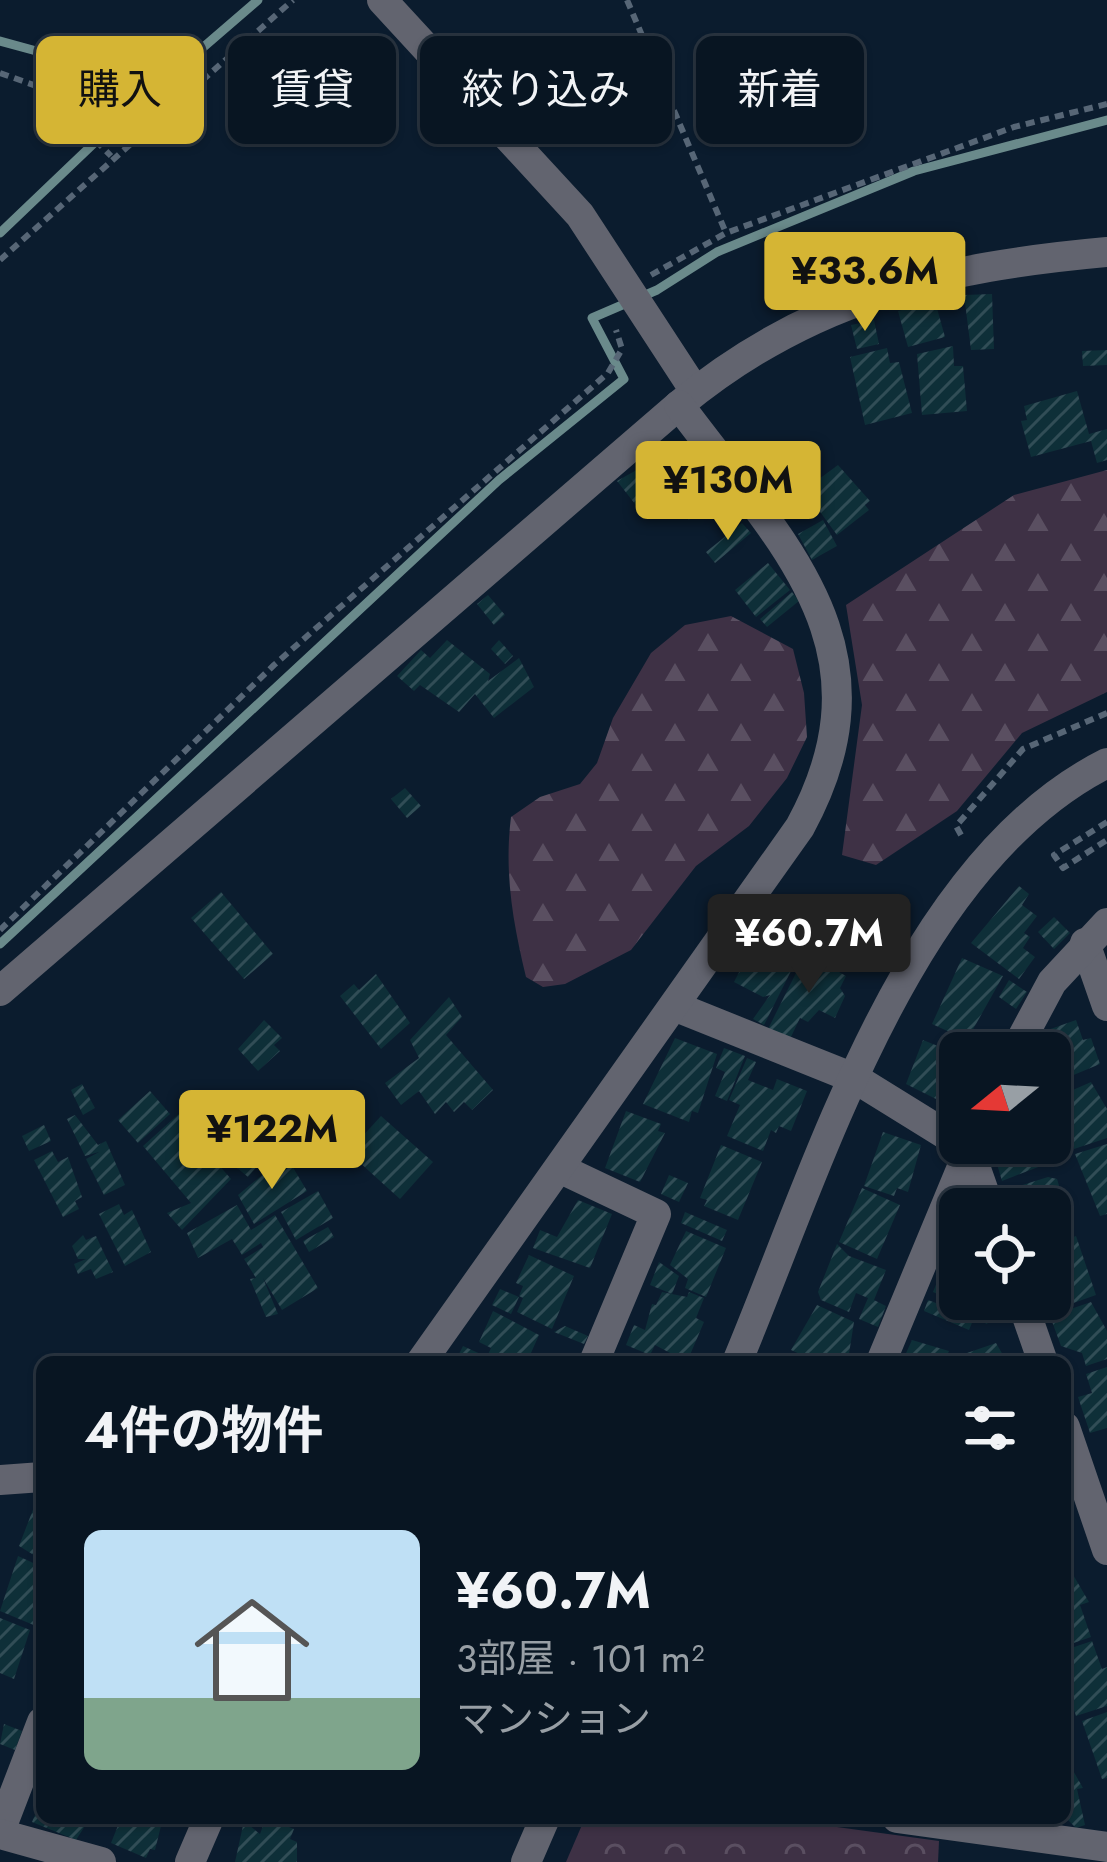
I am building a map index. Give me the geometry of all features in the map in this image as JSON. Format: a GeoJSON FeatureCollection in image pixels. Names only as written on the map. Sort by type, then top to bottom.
{"type":"FeatureCollection","features":[{"type":"Feature","properties":{"kind":"street"},"geometry":{"type":"LineString","coordinates":[[382,0],[580,215],[619,302],[800,569],[821,606],[838,666],[837,715],[824,783],[800,827],[425,1356]]}},
{"type":"Feature","properties":{"kind":"street"},"geometry":{"type":"LineString","coordinates":[[0,991],[687,398],[773,336],[848,301],[916,280],[1107,252]]}},
{"type":"Feature","properties":{"kind":"street"},"geometry":{"type":"LineString","coordinates":[[740,1356],[856,1078],[922,940],[1028,815],[1060,789],[1107,763]]}},
{"type":"Feature","properties":{"kind":"street"},"geometry":{"type":"LineString","coordinates":[[1096,933],[1107,1006]]}},
{"type":"Feature","properties":{"kind":"street"},"geometry":{"type":"LineString","coordinates":[[1025,1032],[1052,982],[1096,933]]}},
{"type":"Feature","properties":{"kind":"street"},"geometry":{"type":"LineString","coordinates":[[674,1006],[856,1078],[939,1128]]}},
{"type":"Feature","properties":{"kind":"street"},"geometry":{"type":"LineString","coordinates":[[882,1356],[962,1164]]}},
{"type":"Feature","properties":{"kind":"street"},"geometry":{"type":"LineString","coordinates":[[561,1169],[656,1214],[597,1356]]}},
{"type":"Feature","properties":{"kind":"street"},"geometry":{"type":"LineString","coordinates":[[1028,1320],[1040,1356]]}},
{"type":"Feature","properties":{"kind":"street"},"geometry":{"type":"LineString","coordinates":[[1084,1466],[1107,1550]]}},
{"type":"Feature","properties":{"kind":"street"},"geometry":{"type":"LineString","coordinates":[[0,1480],[36,1477]]}},
{"type":"Feature","properties":{"kind":"street"},"geometry":{"type":"LineString","coordinates":[[36,1738],[0,1832],[101,1862]]}},
{"type":"Feature","properties":{"kind":"street"},"geometry":{"type":"LineString","coordinates":[[190,1862],[206,1824]]}},
{"type":"Feature","properties":{"kind":"street"},"geometry":{"type":"LineString","coordinates":[[526,1862],[542,1824]]}},
{"type":"Feature","properties":{"kind":"street"},"geometry":{"type":"LineString","coordinates":[[1014,1826],[1107,1847]]}},
{"type":"Feature","properties":{"kind":"path"},"geometry":{"type":"LineString","coordinates":[[0,260],[111,156],[293,0]]}},
{"type":"Feature","properties":{"kind":"path"},"geometry":{"type":"LineString","coordinates":[[627,0],[726,233]]}},
{"type":"Feature","properties":{"kind":"path"},"geometry":{"type":"LineString","coordinates":[[0,73],[45,88],[111,156]]}},
{"type":"Feature","properties":{"kind":"path"},"geometry":{"type":"LineString","coordinates":[[0,930],[274,664],[608,373],[622,349],[619,302],[726,233],[1014,127],[1107,104]]}},
{"type":"Feature","properties":{"kind":"path"},"geometry":{"type":"LineString","coordinates":[[961,835],[956,826],[1023,749],[1107,712]]}},
{"type":"Feature","properties":{"kind":"path"},"geometry":{"type":"LineString","coordinates":[[1107,822],[1054,855],[1063,868],[1107,840]]}},
{"type":"Feature","properties":{"kind":"green space"},"geometry":{"type":"Polygon","coordinates":[[[1107,470],[1107,692],[1022,733],[957,811],[876,865],[842,855],[862,705],[846,605],[1014,495],[1107,470]]]}},
{"type":"Feature","properties":{"kind":"green space"},"geometry":{"type":"Polygon","coordinates":[[[731,616],[793,649],[804,693],[807,737],[787,778],[749,826],[696,866],[631,950],[565,984],[543,987],[526,977],[517,937],[509,878],[511,817],[540,797],[580,784],[597,763],[613,718],[651,653],[685,625],[731,616]]]}},
{"type":"Feature","properties":{"kind":"green space"},"geometry":{"type":"Polygon","coordinates":[[[582,1824],[815,1824],[939,1841],[938,1862],[566,1862],[582,1824]]]}},
{"type":"Feature","properties":{"kind":"building"},"geometry":{"type":"Polygon","coordinates":[[[992,294],[994,349],[971,350],[964,295],[992,294]]]}},
{"type":"Feature","properties":{"kind":"building"},"geometry":{"type":"Polygon","coordinates":[[[935,301],[945,337],[908,347],[898,311],[935,301]]]}},
{"type":"Feature","properties":{"kind":"building"},"geometry":{"type":"Polygon","coordinates":[[[874,320],[879,344],[857,349],[851,325],[874,320]]]}},
{"type":"Feature","properties":{"kind":"building"},"geometry":{"type":"Polygon","coordinates":[[[953,346],[954,366],[963,366],[967,411],[922,415],[917,354],[953,346]]]}},
{"type":"Feature","properties":{"kind":"building"},"geometry":{"type":"Polygon","coordinates":[[[887,348],[890,363],[899,362],[912,413],[865,425],[850,357],[887,348]]]}},
{"type":"Feature","properties":{"kind":"building"},"geometry":{"type":"Polygon","coordinates":[[[1107,350],[1107,365],[1083,366],[1082,351],[1107,350]]]}},
{"type":"Feature","properties":{"kind":"building"},"geometry":{"type":"Polygon","coordinates":[[[1077,391],[1089,434],[1107,429],[1107,460],[1097,463],[1091,441],[1031,457],[1021,421],[1027,420],[1024,406],[1077,391]]]}},
{"type":"Feature","properties":{"kind":"building"},"geometry":{"type":"Polygon","coordinates":[[[665,454],[671,467],[688,458],[714,503],[689,520],[678,504],[665,513],[655,499],[639,509],[617,481],[665,454]]]}},
{"type":"Feature","properties":{"kind":"building"},"geometry":{"type":"Polygon","coordinates":[[[838,465],[870,501],[865,505],[869,510],[837,535],[804,490],[838,465]]]}},
{"type":"Feature","properties":{"kind":"building"},"geometry":{"type":"Polygon","coordinates":[[[725,500],[735,514],[720,526],[710,512],[725,500]]]}},
{"type":"Feature","properties":{"kind":"building"},"geometry":{"type":"Polygon","coordinates":[[[823,520],[837,546],[812,560],[798,534],[823,520]]]}},
{"type":"Feature","properties":{"kind":"building"},"geometry":{"type":"Polygon","coordinates":[[[742,523],[751,533],[715,563],[706,552],[742,523]]]}},
{"type":"Feature","properties":{"kind":"building"},"geometry":{"type":"Polygon","coordinates":[[[768,563],[790,590],[756,617],[735,590],[768,563]]]}},
{"type":"Feature","properties":{"kind":"building"},"geometry":{"type":"Polygon","coordinates":[[[792,592],[799,601],[767,627],[760,619],[792,592]]]}},
{"type":"Feature","properties":{"kind":"building"},"geometry":{"type":"Polygon","coordinates":[[[488,595],[505,615],[494,625],[477,604],[488,595]]]}},
{"type":"Feature","properties":{"kind":"building"},"geometry":{"type":"Polygon","coordinates":[[[447,640],[490,674],[488,681],[519,658],[534,687],[494,718],[475,694],[459,712],[420,685],[414,691],[397,676],[421,650],[430,658],[447,640]]]}},
{"type":"Feature","properties":{"kind":"building"},"geometry":{"type":"Polygon","coordinates":[[[499,640],[513,656],[505,664],[491,649],[499,640]]]}},
{"type":"Feature","properties":{"kind":"building"},"geometry":{"type":"Polygon","coordinates":[[[405,788],[421,806],[407,818],[391,799],[405,788]]]}},
{"type":"Feature","properties":{"kind":"building"},"geometry":{"type":"Polygon","coordinates":[[[1019,886],[1029,894],[1022,905],[1037,916],[1024,933],[1030,937],[1023,948],[1035,957],[1019,979],[971,943],[1019,886]]]}},
{"type":"Feature","properties":{"kind":"building"},"geometry":{"type":"Polygon","coordinates":[[[221,892],[273,954],[244,979],[191,918],[221,892]]]}},
{"type":"Feature","properties":{"kind":"building"},"geometry":{"type":"Polygon","coordinates":[[[1054,917],[1070,933],[1054,949],[1038,932],[1054,917]]]}},
{"type":"Feature","properties":{"kind":"building"},"geometry":{"type":"Polygon","coordinates":[[[756,939],[796,961],[764,1025],[753,1019],[770,995],[763,997],[734,982],[756,939]]]}},
{"type":"Feature","properties":{"kind":"building"},"geometry":{"type":"Polygon","coordinates":[[[806,953],[846,976],[840,988],[845,996],[835,1018],[819,1010],[808,1022],[800,1018],[790,1039],[768,1029],[806,953]]]}},
{"type":"Feature","properties":{"kind":"building"},"geometry":{"type":"Polygon","coordinates":[[[962,958],[1003,976],[972,1032],[950,1032],[932,1024],[962,958]]]}},
{"type":"Feature","properties":{"kind":"building"},"geometry":{"type":"Polygon","coordinates":[[[376,974],[410,1023],[381,1049],[340,996],[354,984],[359,990],[376,974]]]}},
{"type":"Feature","properties":{"kind":"building"},"geometry":{"type":"Polygon","coordinates":[[[1009,980],[1027,992],[1016,1009],[999,997],[1009,980]]]}},
{"type":"Feature","properties":{"kind":"building"},"geometry":{"type":"Polygon","coordinates":[[[449,997],[462,1017],[446,1035],[493,1090],[472,1110],[464,1102],[454,1112],[446,1102],[435,1114],[419,1091],[401,1105],[385,1083],[419,1058],[410,1040],[449,997]]]}},
{"type":"Feature","properties":{"kind":"building"},"geometry":{"type":"Polygon","coordinates":[[[264,1020],[282,1038],[274,1045],[280,1051],[258,1071],[238,1049],[264,1020]]]}},
{"type":"Feature","properties":{"kind":"building"},"geometry":{"type":"Polygon","coordinates":[[[1076,1020],[1083,1040],[1091,1038],[1100,1064],[1071,1076],[1071,1032],[1042,1032],[1076,1020]]]}},
{"type":"Feature","properties":{"kind":"building"},"geometry":{"type":"Polygon","coordinates":[[[675,1038],[717,1054],[698,1113],[692,1111],[689,1122],[643,1104],[675,1038]]]}},
{"type":"Feature","properties":{"kind":"building"},"geometry":{"type":"Polygon","coordinates":[[[923,1040],[939,1046],[939,1100],[906,1084],[923,1040]]]}},
{"type":"Feature","properties":{"kind":"building"},"geometry":{"type":"Polygon","coordinates":[[[724,1048],[745,1056],[727,1101],[715,1096],[725,1072],[716,1068],[724,1048]]]}},
{"type":"Feature","properties":{"kind":"building"},"geometry":{"type":"Polygon","coordinates":[[[747,1058],[756,1062],[748,1080],[773,1090],[777,1079],[807,1091],[791,1131],[779,1126],[776,1133],[771,1130],[763,1151],[727,1136],[740,1105],[729,1100],[747,1058]]]}},
{"type":"Feature","properties":{"kind":"building"},"geometry":{"type":"Polygon","coordinates":[[[1091,1082],[1107,1109],[1107,1138],[1074,1149],[1071,1091],[1091,1082]]]}},
{"type":"Feature","properties":{"kind":"building"},"geometry":{"type":"Polygon","coordinates":[[[82,1084],[95,1108],[83,1115],[71,1090],[82,1084]]]}},
{"type":"Feature","properties":{"kind":"building"},"geometry":{"type":"Polygon","coordinates":[[[150,1091],[170,1114],[138,1143],[118,1120],[150,1091]]]}},
{"type":"Feature","properties":{"kind":"building"},"geometry":{"type":"Polygon","coordinates":[[[247,1101],[285,1139],[263,1163],[224,1125],[247,1101]]]}},
{"type":"Feature","properties":{"kind":"building"},"geometry":{"type":"Polygon","coordinates":[[[182,1111],[205,1138],[199,1143],[205,1148],[193,1158],[206,1150],[231,1179],[182,1230],[167,1213],[191,1203],[143,1146],[182,1111]]]}},
{"type":"Feature","properties":{"kind":"building"},"geometry":{"type":"Polygon","coordinates":[[[626,1111],[661,1124],[658,1131],[665,1133],[640,1182],[605,1168],[626,1111]]]}},
{"type":"Feature","properties":{"kind":"building"},"geometry":{"type":"Polygon","coordinates":[[[75,1115],[98,1145],[106,1141],[125,1185],[104,1195],[86,1159],[99,1152],[85,1156],[67,1119],[75,1115]]]}},
{"type":"Feature","properties":{"kind":"building"},"geometry":{"type":"Polygon","coordinates":[[[381,1116],[433,1162],[400,1199],[348,1152],[381,1116]]]}},
{"type":"Feature","properties":{"kind":"building"},"geometry":{"type":"Polygon","coordinates":[[[349,1119],[357,1127],[340,1144],[332,1136],[349,1119]]]}},
{"type":"Feature","properties":{"kind":"building"},"geometry":{"type":"Polygon","coordinates":[[[44,1125],[51,1141],[29,1151],[22,1136],[44,1125]]]}},
{"type":"Feature","properties":{"kind":"building"},"geometry":{"type":"Polygon","coordinates":[[[883,1132],[921,1145],[908,1192],[897,1188],[894,1196],[864,1186],[883,1132]]]}},
{"type":"Feature","properties":{"kind":"building"},"geometry":{"type":"Polygon","coordinates":[[[1107,1144],[1107,1214],[1100,1216],[1075,1154],[1107,1144]]]}},
{"type":"Feature","properties":{"kind":"building"},"geometry":{"type":"Polygon","coordinates":[[[721,1145],[762,1162],[738,1220],[704,1206],[707,1200],[700,1198],[721,1145]]]}},
{"type":"Feature","properties":{"kind":"building"},"geometry":{"type":"Polygon","coordinates":[[[52,1151],[58,1162],[68,1157],[82,1197],[75,1201],[79,1209],[63,1217],[34,1160],[52,1151]]]}},
{"type":"Feature","properties":{"kind":"building"},"geometry":{"type":"Polygon","coordinates":[[[248,1153],[259,1164],[248,1177],[236,1167],[248,1153]]]}},
{"type":"Feature","properties":{"kind":"building"},"geometry":{"type":"Polygon","coordinates":[[[279,1161],[283,1169],[291,1164],[307,1191],[254,1224],[238,1195],[279,1161]]]}},
{"type":"Feature","properties":{"kind":"building"},"geometry":{"type":"Polygon","coordinates":[[[997,1164],[1046,1164],[1002,1181],[997,1164]]]}},
{"type":"Feature","properties":{"kind":"building"},"geometry":{"type":"Polygon","coordinates":[[[669,1175],[688,1183],[679,1202],[661,1194],[669,1175]]]}},
{"type":"Feature","properties":{"kind":"building"},"geometry":{"type":"Polygon","coordinates":[[[1048,1177],[1057,1179],[1060,1188],[1013,1188],[1048,1177]]]}},
{"type":"Feature","properties":{"kind":"building"},"geometry":{"type":"Polygon","coordinates":[[[862,1188],[900,1205],[877,1259],[839,1242],[862,1188]]]}},
{"type":"Feature","properties":{"kind":"building"},"geometry":{"type":"Polygon","coordinates":[[[318,1191],[333,1218],[296,1240],[281,1212],[318,1191]]]}},
{"type":"Feature","properties":{"kind":"building"},"geometry":{"type":"Polygon","coordinates":[[[578,1200],[612,1214],[590,1268],[533,1248],[540,1230],[557,1237],[578,1200]]]}},
{"type":"Feature","properties":{"kind":"building"},"geometry":{"type":"Polygon","coordinates":[[[119,1204],[124,1215],[132,1210],[151,1252],[125,1266],[99,1214],[119,1204]]]}},
{"type":"Feature","properties":{"kind":"building"},"geometry":{"type":"Polygon","coordinates":[[[237,1205],[251,1230],[275,1215],[318,1288],[282,1310],[263,1278],[278,1314],[266,1317],[250,1279],[256,1278],[244,1259],[263,1247],[261,1243],[242,1255],[232,1239],[198,1258],[187,1233],[237,1205]]]}},
{"type":"Feature","properties":{"kind":"building"},"geometry":{"type":"Polygon","coordinates":[[[685,1212],[727,1230],[722,1241],[681,1223],[685,1212]]]}},
{"type":"Feature","properties":{"kind":"building"},"geometry":{"type":"Polygon","coordinates":[[[328,1227],[334,1237],[309,1252],[303,1241],[328,1227]]]}},
{"type":"Feature","properties":{"kind":"building"},"geometry":{"type":"Polygon","coordinates":[[[686,1231],[726,1248],[706,1297],[685,1288],[688,1279],[670,1265],[686,1231]]]}},
{"type":"Feature","properties":{"kind":"building"},"geometry":{"type":"Polygon","coordinates":[[[83,1235],[86,1240],[96,1236],[113,1272],[96,1279],[91,1269],[78,1274],[74,1264],[86,1259],[78,1259],[72,1246],[83,1235]]]}},
{"type":"Feature","properties":{"kind":"building"},"geometry":{"type":"Polygon","coordinates":[[[1076,1236],[1096,1295],[1071,1304],[1071,1238],[1076,1236]]]}},
{"type":"Feature","properties":{"kind":"building"},"geometry":{"type":"Polygon","coordinates":[[[837,1244],[849,1256],[886,1270],[874,1300],[886,1306],[878,1327],[859,1319],[868,1298],[856,1293],[849,1312],[821,1300],[818,1292],[837,1244]]]}},
{"type":"Feature","properties":{"kind":"building"},"geometry":{"type":"Polygon","coordinates":[[[529,1255],[574,1276],[552,1329],[517,1312],[523,1286],[516,1283],[529,1255]]]}},
{"type":"Feature","properties":{"kind":"building"},"geometry":{"type":"Polygon","coordinates":[[[659,1262],[679,1276],[672,1294],[650,1285],[659,1262]]]}},
{"type":"Feature","properties":{"kind":"building"},"geometry":{"type":"Polygon","coordinates":[[[500,1289],[519,1297],[511,1314],[492,1305],[500,1289]]]}},
{"type":"Feature","properties":{"kind":"building"},"geometry":{"type":"Polygon","coordinates":[[[662,1292],[687,1297],[689,1292],[704,1298],[696,1318],[704,1322],[690,1356],[676,1356],[655,1345],[650,1355],[626,1345],[634,1325],[645,1330],[652,1304],[656,1305],[662,1292]]]}},
{"type":"Feature","properties":{"kind":"building"},"geometry":{"type":"Polygon","coordinates":[[[939,1297],[939,1317],[924,1311],[928,1300],[936,1303],[939,1297]]]}},
{"type":"Feature","properties":{"kind":"building"},"geometry":{"type":"Polygon","coordinates":[[[1091,1302],[1107,1331],[1107,1359],[1086,1366],[1082,1353],[1061,1346],[1051,1320],[1071,1320],[1071,1309],[1091,1302]]]}},
{"type":"Feature","properties":{"kind":"building"},"geometry":{"type":"Polygon","coordinates":[[[817,1305],[854,1322],[849,1356],[804,1356],[791,1350],[817,1305]]]}},
{"type":"Feature","properties":{"kind":"building"},"geometry":{"type":"Polygon","coordinates":[[[493,1311],[539,1335],[530,1356],[487,1356],[491,1348],[479,1342],[493,1311]]]}},
{"type":"Feature","properties":{"kind":"building"},"geometry":{"type":"Polygon","coordinates":[[[945,1320],[973,1320],[969,1330],[945,1320]]]}},
{"type":"Feature","properties":{"kind":"building"},"geometry":{"type":"Polygon","coordinates":[[[565,1326],[588,1336],[584,1344],[554,1332],[565,1326]]]}},
{"type":"Feature","properties":{"kind":"building"},"geometry":{"type":"Polygon","coordinates":[[[912,1340],[949,1351],[947,1356],[905,1356],[912,1340]]]}},
{"type":"Feature","properties":{"kind":"building"},"geometry":{"type":"Polygon","coordinates":[[[996,1343],[1004,1356],[968,1356],[996,1343]]]}},
{"type":"Feature","properties":{"kind":"building"},"geometry":{"type":"Polygon","coordinates":[[[463,1346],[485,1356],[458,1356],[463,1346]]]}},
{"type":"Feature","properties":{"kind":"building"},"geometry":{"type":"Polygon","coordinates":[[[1107,1367],[1107,1428],[1090,1433],[1078,1397],[1092,1393],[1086,1374],[1107,1367]]]}},
{"type":"Feature","properties":{"kind":"building"},"geometry":{"type":"Polygon","coordinates":[[[34,1507],[36,1508],[36,1556],[19,1546],[34,1507]]]}},
{"type":"Feature","properties":{"kind":"building"},"geometry":{"type":"Polygon","coordinates":[[[18,1556],[36,1564],[36,1626],[0,1611],[18,1556]]]}},
{"type":"Feature","properties":{"kind":"building"},"geometry":{"type":"Polygon","coordinates":[[[1071,1573],[1089,1602],[1080,1605],[1091,1637],[1071,1644],[1071,1573]]]}},
{"type":"Feature","properties":{"kind":"building"},"geometry":{"type":"Polygon","coordinates":[[[0,1618],[30,1630],[14,1679],[0,1673],[0,1618]]]}},
{"type":"Feature","properties":{"kind":"building"},"geometry":{"type":"Polygon","coordinates":[[[1092,1641],[1102,1669],[1107,1667],[1107,1706],[1076,1716],[1071,1701],[1071,1648],[1092,1641]]]}},
{"type":"Feature","properties":{"kind":"building"},"geometry":{"type":"Polygon","coordinates":[[[1107,1712],[1107,1778],[1102,1779],[1082,1721],[1107,1712]]]}},
{"type":"Feature","properties":{"kind":"building"},"geometry":{"type":"Polygon","coordinates":[[[4,1724],[22,1731],[15,1750],[0,1744],[4,1724]]]}},
{"type":"Feature","properties":{"kind":"building"},"geometry":{"type":"Polygon","coordinates":[[[1071,1767],[1083,1788],[1077,1789],[1085,1825],[1076,1828],[1071,1823],[1071,1767]]]}},
{"type":"Feature","properties":{"kind":"building"},"geometry":{"type":"Polygon","coordinates":[[[37,1824],[86,1824],[76,1840],[37,1824]]]}},
{"type":"Feature","properties":{"kind":"building"},"geometry":{"type":"Polygon","coordinates":[[[119,1824],[162,1824],[155,1850],[150,1849],[146,1858],[111,1843],[119,1824]]]}},
{"type":"Feature","properties":{"kind":"building"},"geometry":{"type":"Polygon","coordinates":[[[243,1824],[260,1834],[264,1824],[294,1829],[290,1839],[297,1842],[297,1862],[235,1862],[243,1824]]]}},
{"type":"Feature","properties":{"kind":"waterway"},"geometry":{"type":"LineString","coordinates":[[0,41],[51,55],[112,126],[258,0]]}},
{"type":"Feature","properties":{"kind":"waterway"},"geometry":{"type":"LineString","coordinates":[[0,944],[499,480],[624,379],[592,318],[657,290],[717,252],[914,171],[1107,120]]}},
{"type":"Feature","properties":{"kind":"waterway"},"geometry":{"type":"LineString","coordinates":[[0,233],[93,144]]}}]}
